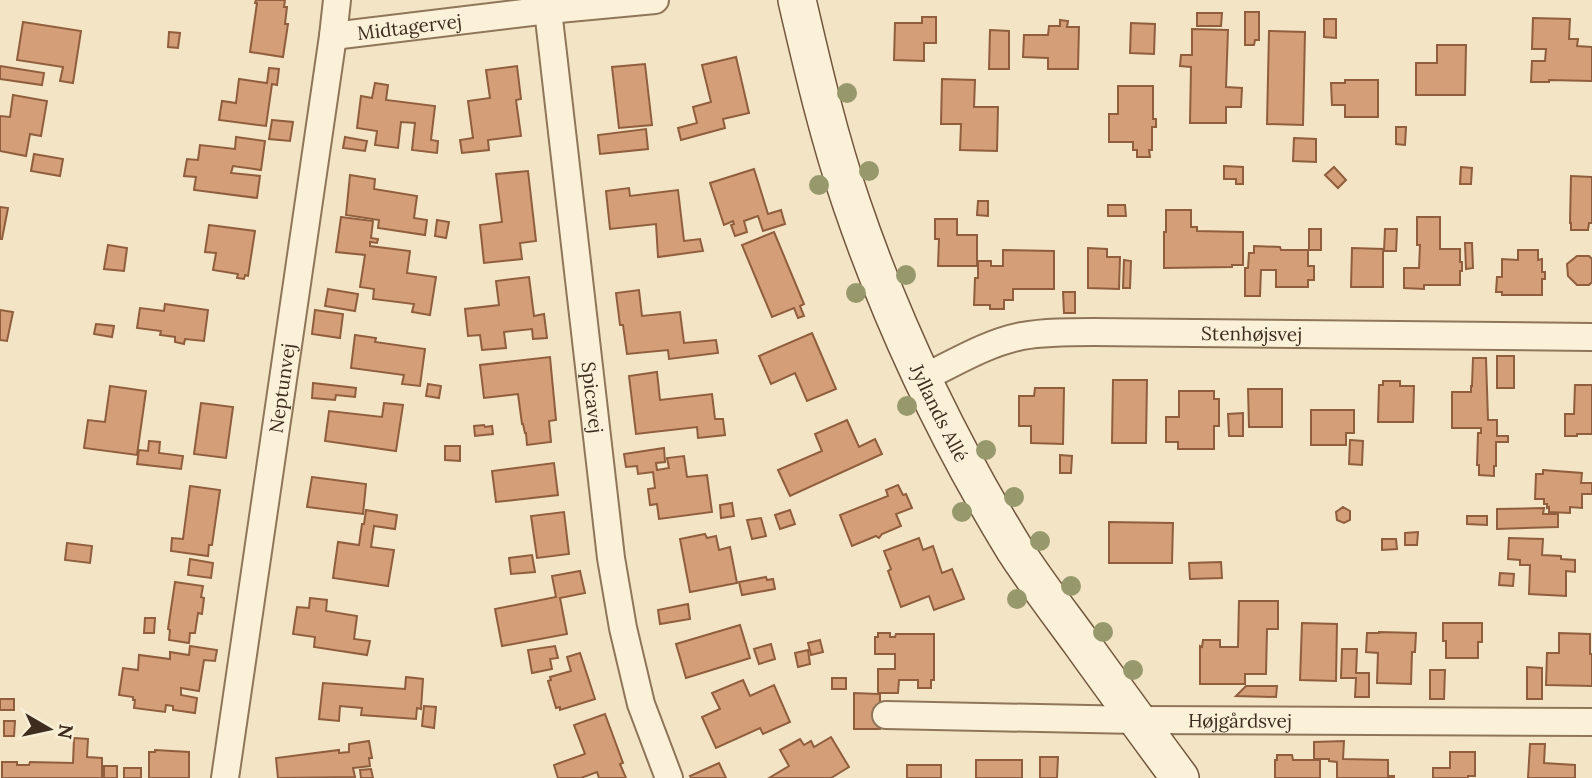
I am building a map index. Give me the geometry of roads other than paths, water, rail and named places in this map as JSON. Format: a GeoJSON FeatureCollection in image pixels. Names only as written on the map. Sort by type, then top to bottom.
{"type":"FeatureCollection","features":[{"type":"Feature","properties":{"kind":"street","name":"Neptunvej"},"geometry":{"type":"LineString","coordinates":[[225,778],[337,0]]}},
{"type":"Feature","properties":{"kind":"street","name":"Midtagervej"},"geometry":{"type":"LineString","coordinates":[[333,36],[654,0]]}},
{"type":"Feature","properties":{"kind":"street","name":"Jyllands Allé"},"geometry":{"type":"LineString","coordinates":[[797,0],[820,98],[851,203],[890,308],[921,379],[963,459],[1016,550],[1180,778]]}},
{"type":"Feature","properties":{"kind":"street","name":"Spicavej"},"geometry":{"type":"LineString","coordinates":[[548,10],[611,558],[622,628],[641,704],[669,778]]}},
{"type":"Feature","properties":{"kind":"street","name":"Stenhøjsvej"},"geometry":{"type":"LineString","coordinates":[[921,379],[989,347],[1020,337],[1055,333],[1592,337]]}},
{"type":"Feature","properties":{"kind":"street","name":"Højgårdsvej"},"geometry":{"type":"LineString","coordinates":[[886,715],[1137,720],[1592,722]]}}]}
